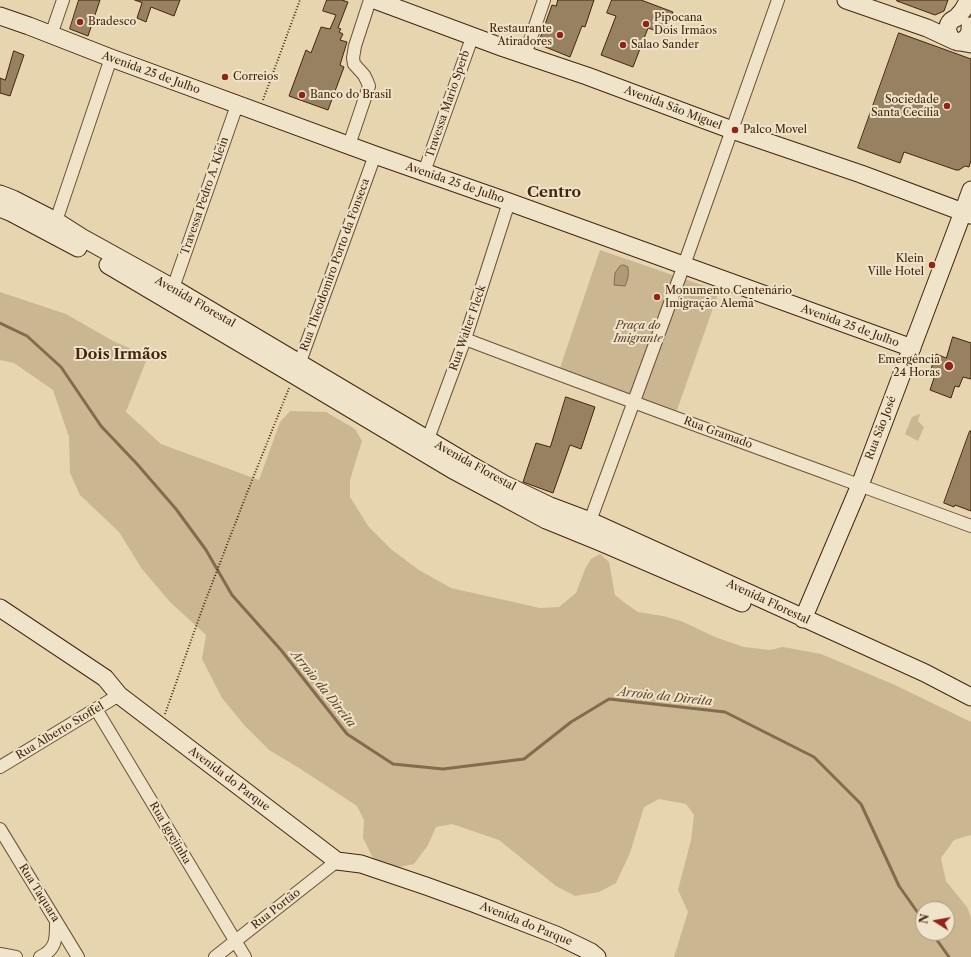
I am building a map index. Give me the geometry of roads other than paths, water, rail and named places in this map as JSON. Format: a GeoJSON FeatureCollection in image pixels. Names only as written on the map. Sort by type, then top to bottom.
{"type":"FeatureCollection","features":[{"type":"Feature","properties":{"kind":"main road","name":"Avenida São Miguel"},"geometry":{"type":"LineString","coordinates":[[375,0],[588,76],[732,130],[861,174],[967,214]]}},
{"type":"Feature","properties":{"kind":"main road"},"geometry":{"type":"LineString","coordinates":[[846,0],[927,28],[960,42],[966,39],[970,31],[964,17],[938,28],[927,28]]}},
{"type":"Feature","properties":{"kind":"main road","name":"Avenida 25 de Julho"},"geometry":{"type":"LineString","coordinates":[[0,16],[349,146],[509,202],[912,348]]}},
{"type":"Feature","properties":{"kind":"main road","name":"Rua São José"},"geometry":{"type":"LineString","coordinates":[[803,619],[860,485],[912,348],[967,214],[971,190]]}},
{"type":"Feature","properties":{"kind":"main road","name":"Avenida Florestal"},"geometry":{"type":"LineString","coordinates":[[0,194],[56,221],[81,237],[173,288],[202,313]]}},
{"type":"Feature","properties":{"kind":"main road","name":"Avenida Florestal"},"geometry":{"type":"LineString","coordinates":[[0,208],[202,313],[426,446],[550,506],[590,522],[925,673],[971,697]]}},
{"type":"Feature","properties":{"kind":"main road","name":"Avenida Florestal"},"geometry":{"type":"LineString","coordinates":[[426,446],[459,474],[546,520],[722,594],[933,690],[971,709]]}},
{"type":"Feature","properties":{"kind":"main road","name":"Avenida do Parque"},"geometry":{"type":"LineString","coordinates":[[0,608],[105,678],[124,685],[362,864]]}},
{"type":"Feature","properties":{"kind":"main road","name":"Avenida do Parque"},"geometry":{"type":"LineString","coordinates":[[105,678],[119,695],[337,861],[362,864],[433,888],[549,932],[591,952],[597,957]]}},
{"type":"Feature","properties":{"kind":"street"},"geometry":{"type":"LineString","coordinates":[[51,35],[63,0]]}},
{"type":"Feature","properties":{"kind":"street"},"geometry":{"type":"LineString","coordinates":[[349,146],[369,86],[364,75],[354,64],[353,58],[355,46],[370,0]]}},
{"type":"Feature","properties":{"kind":"street"},"geometry":{"type":"LineString","coordinates":[[525,54],[544,0]]}},
{"type":"Feature","properties":{"kind":"street"},"geometry":{"type":"LineString","coordinates":[[590,522],[684,265],[778,0]]}},
{"type":"Feature","properties":{"kind":"street","name":"Travessa Mario Sperb"},"geometry":{"type":"LineString","coordinates":[[424,172],[472,35]]}},
{"type":"Feature","properties":{"kind":"street"},"geometry":{"type":"LineString","coordinates":[[56,221],[111,58]]}},
{"type":"Feature","properties":{"kind":"street","name":"Travessa Pedro A. Klein"},"geometry":{"type":"LineString","coordinates":[[173,288],[237,105]]}},
{"type":"Feature","properties":{"kind":"street","name":"Rua Theodomiro Porto da Fonseca"},"geometry":{"type":"LineString","coordinates":[[297,369],[375,155]]}},
{"type":"Feature","properties":{"kind":"street","name":"Rua Walter Fleck"},"geometry":{"type":"LineString","coordinates":[[426,446],[464,339],[509,202]]}},
{"type":"Feature","properties":{"kind":"street","name":"Rua Gramado"},"geometry":{"type":"LineString","coordinates":[[464,339],[555,374],[971,526]]}},
{"type":"Feature","properties":{"kind":"street","name":"Rua Alberto Stoffel"},"geometry":{"type":"LineString","coordinates":[[0,766],[119,695]]}},
{"type":"Feature","properties":{"kind":"street","name":"Rua Igrejinha"},"geometry":{"type":"LineString","coordinates":[[96,709],[245,957]]}},
{"type":"Feature","properties":{"kind":"street","name":"Rua Taquara"},"geometry":{"type":"LineString","coordinates":[[0,829],[78,957]]}},
{"type":"Feature","properties":{"kind":"street","name":"Rua Portão"},"geometry":{"type":"LineString","coordinates":[[215,957],[337,861]]}},
{"type":"Feature","properties":{"kind":"street"},"geometry":{"type":"LineString","coordinates":[[40,957],[47,954],[55,943],[56,920]]}},
{"type":"Feature","properties":{"kind":"street"},"geometry":{"type":"LineString","coordinates":[[0,954],[16,957]]}},
{"type":"Feature","properties":{"kind":"waterway","name":"Arroio da Direita"},"geometry":{"type":"LineString","coordinates":[[0,323],[27,336],[61,367],[101,426],[137,464],[176,509],[206,550],[232,595],[281,650],[347,734],[393,764],[443,769],[524,759],[571,722],[609,699],[725,712],[814,757],[861,804],[899,886],[915,909]]}},
{"type":"Feature","properties":{"kind":"waterway","name":"Arroio da Direita"},"geometry":{"type":"LineString","coordinates":[[938,941],[949,957]]}},
{"type":"Feature","properties":{"kind":"place","name":"Bradesco"},"geometry":{"type":"Point","coordinates":[80,22]}},
{"type":"Feature","properties":{"kind":"place","name":"Pipocana Dois Irmãos"},"geometry":{"type":"Point","coordinates":[646,24]}},
{"type":"Feature","properties":{"kind":"place","name":"Restaurante Atiradores"},"geometry":{"type":"Point","coordinates":[560,35]}},
{"type":"Feature","properties":{"kind":"place","name":"Salao Sander"},"geometry":{"type":"Point","coordinates":[623,45]}},
{"type":"Feature","properties":{"kind":"place","name":"Correios"},"geometry":{"type":"Point","coordinates":[225,77]}},
{"type":"Feature","properties":{"kind":"place","name":"Banco do Brasil"},"geometry":{"type":"Point","coordinates":[302,95]}},
{"type":"Feature","properties":{"kind":"place","name":"Sociedade Santa Cecília"},"geometry":{"type":"Point","coordinates":[947,106]}},
{"type":"Feature","properties":{"kind":"place","name":"Palco Movel"},"geometry":{"type":"Point","coordinates":[735,130]}},
{"type":"Feature","properties":{"kind":"place","name":"Klein Ville Hotel"},"geometry":{"type":"Point","coordinates":[932,265]}},
{"type":"Feature","properties":{"kind":"place","name":"Monumento Centenário Imigração Alemã"},"geometry":{"type":"Point","coordinates":[657,297]}},
{"type":"Feature","properties":{"kind":"place","name":"Emergência 24 Horas"},"geometry":{"type":"Point","coordinates":[949,366]}},
{"type":"Feature","properties":{"kind":"district","name":"Centro"},"geometry":{"type":"Point","coordinates":[554,193]}},
{"type":"Feature","properties":{"kind":"district","name":"Dois Irmãos"},"geometry":{"type":"Point","coordinates":[121,355]}},
{"type":"Feature","properties":{"kind":"park label","name":"Praça do Imigrante"},"geometry":{"type":"Point","coordinates":[638,332]}}]}
